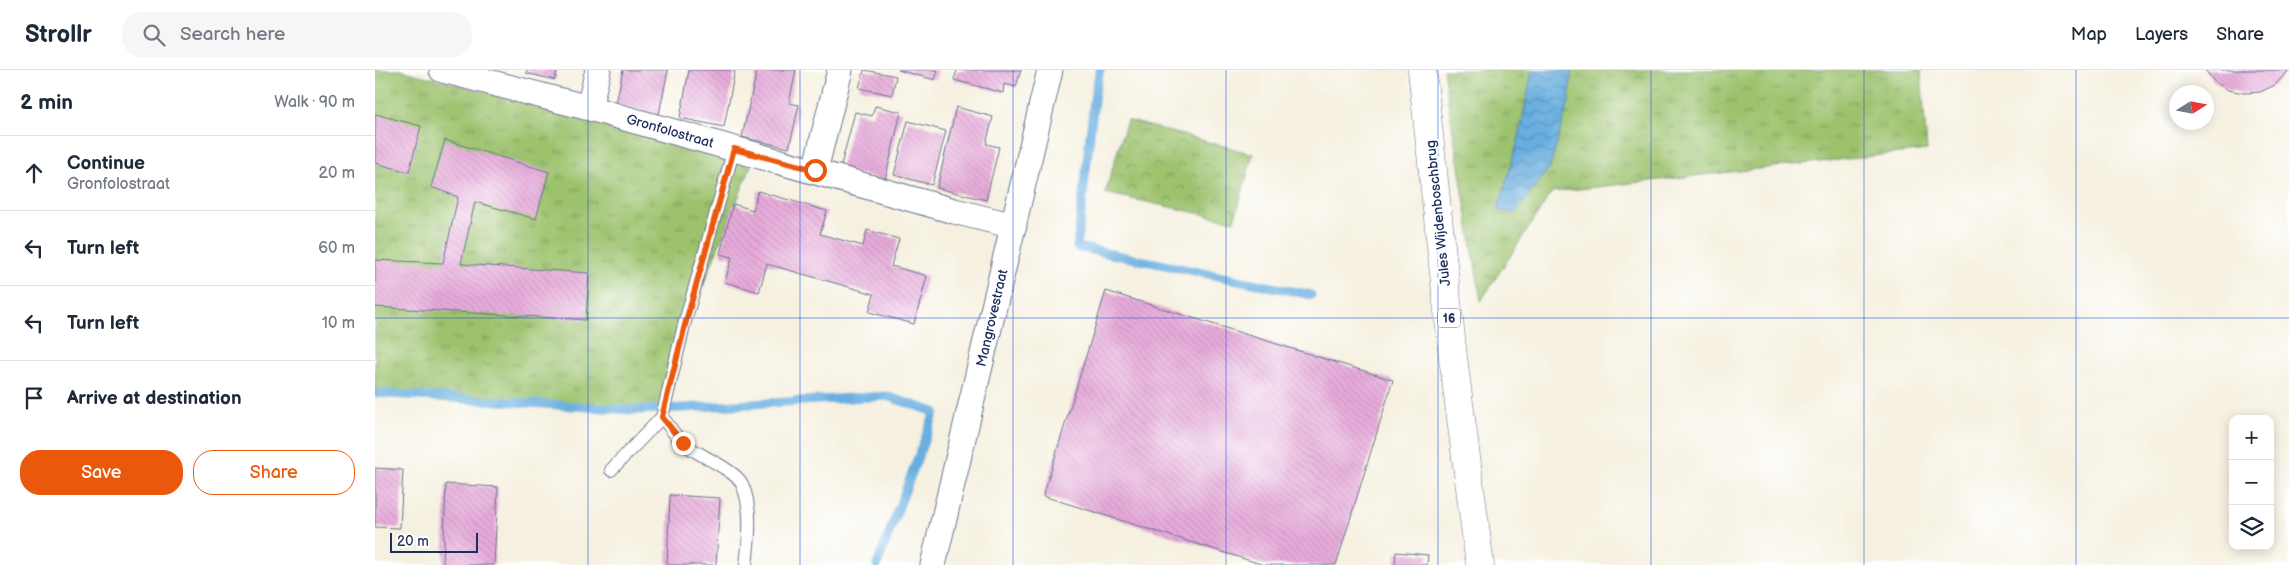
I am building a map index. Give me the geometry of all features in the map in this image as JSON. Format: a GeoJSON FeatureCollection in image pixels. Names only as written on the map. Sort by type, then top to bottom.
{"type":"FeatureCollection","features":[{"type":"Feature","properties":{"kind":"main road","name":"Jules Wijdenboschbrug"},"geometry":{"type":"LineString","coordinates":[[1422,70],[1453,357],[1481,565]]}},
{"type":"Feature","properties":{"kind":"street","name":"Gronfolostraat"},"geometry":{"type":"LineString","coordinates":[[442,70],[589,108],[1014,226]]}},
{"type":"Feature","properties":{"kind":"street"},"geometry":{"type":"LineString","coordinates":[[589,108],[598,70]]}},
{"type":"Feature","properties":{"kind":"street"},"geometry":{"type":"LineString","coordinates":[[815,170],[840,70]]}},
{"type":"Feature","properties":{"kind":"street","name":"Mangrovestraat"},"geometry":{"type":"LineString","coordinates":[[933,565],[1050,70]]}},
{"type":"Feature","properties":{"kind":"lane"},"geometry":{"type":"LineString","coordinates":[[611,470],[662,417],[685,325],[734,149]]}},
{"type":"Feature","properties":{"kind":"lane"},"geometry":{"type":"LineString","coordinates":[[662,417],[683,443],[711,459],[741,482],[747,504],[749,534],[746,565]]}},
{"type":"Feature","properties":{"kind":"green space"},"geometry":{"type":"Polygon","coordinates":[[[375,70],[400,70],[585,118],[751,166],[687,325],[666,408],[634,410],[375,393],[375,70]]]}},
{"type":"Feature","properties":{"kind":"green space"},"geometry":{"type":"Polygon","coordinates":[[[1443,70],[1921,70],[1927,150],[1552,192],[1481,301],[1443,70]]]}},
{"type":"Feature","properties":{"kind":"green space"},"geometry":{"type":"Polygon","coordinates":[[[1127,120],[1253,154],[1234,221],[1105,193],[1127,120]]]}},
{"type":"Feature","properties":{"kind":"water"},"geometry":{"type":"Polygon","coordinates":[[[1532,70],[1572,70],[1569,101],[1550,167],[1515,213],[1498,210],[1519,137],[1532,70]]]}},
{"type":"Feature","properties":{"kind":"building"},"geometry":{"type":"Polygon","coordinates":[[[527,70],[557,70],[555,80],[526,73],[527,70]]]}},
{"type":"Feature","properties":{"kind":"building"},"geometry":{"type":"Polygon","coordinates":[[[623,70],[668,70],[659,114],[616,104],[623,70]]]}},
{"type":"Feature","properties":{"kind":"building"},"geometry":{"type":"Polygon","coordinates":[[[689,70],[735,70],[724,127],[680,118],[689,70]]]}},
{"type":"Feature","properties":{"kind":"building"},"geometry":{"type":"Polygon","coordinates":[[[757,70],[796,70],[789,103],[799,105],[789,148],[742,137],[757,70]]]}},
{"type":"Feature","properties":{"kind":"building"},"geometry":{"type":"Polygon","coordinates":[[[864,70],[896,76],[892,95],[859,88],[864,70]]]}},
{"type":"Feature","properties":{"kind":"building"},"geometry":{"type":"Polygon","coordinates":[[[898,70],[938,70],[935,80],[898,70]]]}},
{"type":"Feature","properties":{"kind":"building"},"geometry":{"type":"Polygon","coordinates":[[[957,70],[1021,70],[1016,87],[1004,84],[1003,93],[954,80],[957,70]]]}},
{"type":"Feature","properties":{"kind":"building"},"geometry":{"type":"Polygon","coordinates":[[[2205,70],[2289,70],[2275,85],[2260,92],[2244,93],[2228,90],[2214,81],[2205,70]]]}},
{"type":"Feature","properties":{"kind":"building"},"geometry":{"type":"Polygon","coordinates":[[[875,106],[901,112],[885,180],[840,169],[855,112],[872,116],[875,106]]]}},
{"type":"Feature","properties":{"kind":"building"},"geometry":{"type":"Polygon","coordinates":[[[956,107],[993,117],[986,144],[999,147],[986,200],[937,188],[956,107]]]}},
{"type":"Feature","properties":{"kind":"building"},"geometry":{"type":"Polygon","coordinates":[[[375,114],[421,126],[409,172],[375,163],[375,114]]]}},
{"type":"Feature","properties":{"kind":"building"},"geometry":{"type":"Polygon","coordinates":[[[908,121],[946,131],[932,185],[894,175],[908,121]]]}},
{"type":"Feature","properties":{"kind":"building"},"geometry":{"type":"Polygon","coordinates":[[[445,140],[549,172],[536,219],[475,202],[461,264],[589,273],[586,320],[375,307],[375,260],[443,263],[458,197],[431,187],[445,140]]]}},
{"type":"Feature","properties":{"kind":"building"},"geometry":{"type":"Polygon","coordinates":[[[758,191],[827,211],[820,234],[863,246],[867,230],[899,239],[891,266],[927,276],[914,324],[869,312],[874,294],[767,264],[759,292],[725,282],[732,257],[720,254],[733,204],[753,210],[758,191]]]}},
{"type":"Feature","properties":{"kind":"building"},"geometry":{"type":"Polygon","coordinates":[[[1106,291],[1393,380],[1336,565],[1264,565],[1043,496],[1106,291]]]}},
{"type":"Feature","properties":{"kind":"building"},"geometry":{"type":"Polygon","coordinates":[[[375,468],[403,470],[400,528],[375,527],[375,468]]]}},
{"type":"Feature","properties":{"kind":"building"},"geometry":{"type":"Polygon","coordinates":[[[446,484],[498,487],[494,565],[443,565],[446,484]]]}},
{"type":"Feature","properties":{"kind":"building"},"geometry":{"type":"Polygon","coordinates":[[[670,495],[720,498],[716,565],[667,565],[670,495]]]}},
{"type":"Feature","properties":{"kind":"building"},"geometry":{"type":"Polygon","coordinates":[[[1396,552],[1428,555],[1427,565],[1395,565],[1396,552]]]}},
{"type":"Feature","properties":{"kind":"waterway"},"geometry":{"type":"LineString","coordinates":[[1100,70],[1095,92],[1077,247],[1311,295]]}},
{"type":"Feature","properties":{"kind":"waterway"},"geometry":{"type":"LineString","coordinates":[[375,393],[633,410],[664,409]]}},
{"type":"Feature","properties":{"kind":"waterway"},"geometry":{"type":"LineString","coordinates":[[666,409],[886,396],[935,412],[877,565]]}},
{"type":"Feature","properties":{"kind":"route"},"geometry":{"type":"LineString","coordinates":[[683,443],[662,417],[685,325],[734,149],[815,170]]}}]}
